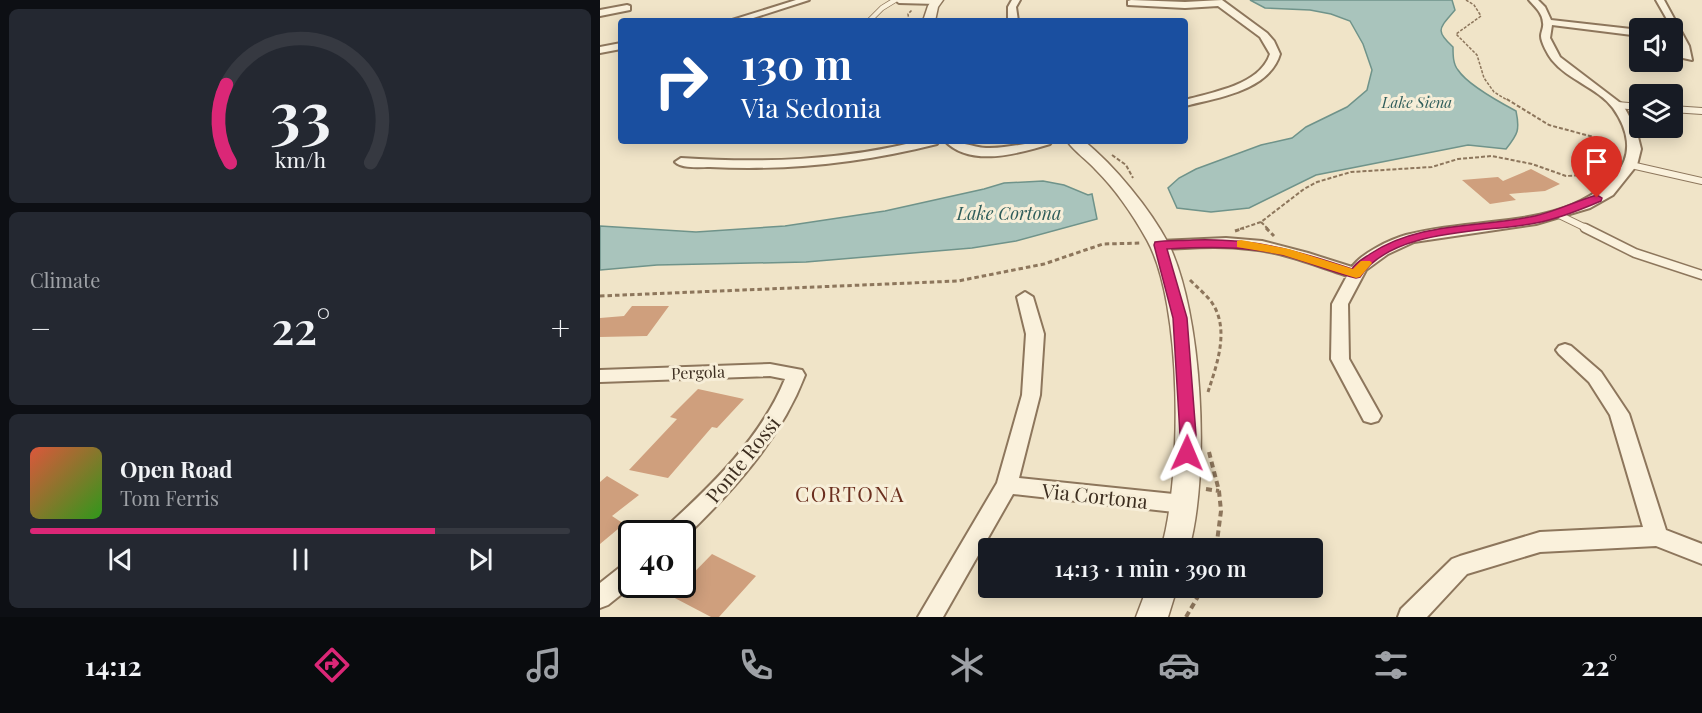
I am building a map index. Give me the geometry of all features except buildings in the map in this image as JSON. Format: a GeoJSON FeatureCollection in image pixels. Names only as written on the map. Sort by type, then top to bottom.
{"type":"FeatureCollection","features":[{"type":"Feature","properties":{"kind":"street"},"geometry":{"type":"LineString","coordinates":[[778,0],[788,6]]}},
{"type":"Feature","properties":{"kind":"street"},"geometry":{"type":"LineString","coordinates":[[745,18],[805,0]]}},
{"type":"Feature","properties":{"kind":"street"},"geometry":{"type":"LineString","coordinates":[[897,0],[938,1]]}},
{"type":"Feature","properties":{"kind":"street"},"geometry":{"type":"LineString","coordinates":[[1013,18],[1012,8],[1016,0]]}},
{"type":"Feature","properties":{"kind":"street"},"geometry":{"type":"LineString","coordinates":[[1371,416],[1340,359],[1341,304],[1360,267],[1383,251],[1409,239],[1437,232],[1536,220],[1585,205],[1608,192],[1631,165],[1635,149],[1630,129],[1617,105],[1556,59],[1545,38],[1548,22],[1542,9],[1533,0]]}},
{"type":"Feature","properties":{"kind":"street"},"geometry":{"type":"LineString","coordinates":[[1660,0],[1668,18]]}},
{"type":"Feature","properties":{"kind":"street"},"geometry":{"type":"LineString","coordinates":[[930,18],[933,6],[938,1]]}},
{"type":"Feature","properties":{"kind":"street"},"geometry":{"type":"LineString","coordinates":[[1131,3],[1185,4],[1218,1],[1268,40],[1275,56],[1272,65],[1253,81],[1188,103]]}},
{"type":"Feature","properties":{"kind":"street"},"geometry":{"type":"LineString","coordinates":[[600,13],[627,8]]}},
{"type":"Feature","properties":{"kind":"street"},"geometry":{"type":"LineString","coordinates":[[1548,22],[1629,32]]}},
{"type":"Feature","properties":{"kind":"street"},"geometry":{"type":"LineString","coordinates":[[1683,45],[1688,50],[1688,58]]}},
{"type":"Feature","properties":{"kind":"street"},"geometry":{"type":"LineString","coordinates":[[600,50],[618,47]]}},
{"type":"Feature","properties":{"kind":"street"},"geometry":{"type":"LineString","coordinates":[[681,162],[747,166],[800,164],[873,155],[920,144]]}},
{"type":"Feature","properties":{"kind":"street"},"geometry":{"type":"LineString","coordinates":[[957,144],[990,153],[1022,149],[1037,144]]}},
{"type":"Feature","properties":{"kind":"street"},"geometry":{"type":"LineString","coordinates":[[963,147],[985,144]]}},
{"type":"Feature","properties":{"kind":"street"},"geometry":{"type":"LineString","coordinates":[[1078,144],[1107,170],[1122,188],[1154,244],[1180,318],[1190,496],[1178,538]]}},
{"type":"Feature","properties":{"kind":"street"},"geometry":{"type":"LineString","coordinates":[[1154,244],[1251,245],[1285,251],[1356,274]]}},
{"type":"Feature","properties":{"kind":"street"},"geometry":{"type":"LineString","coordinates":[[930,617],[1007,485],[1031,395],[1035,334],[1025,297]]}},
{"type":"Feature","properties":{"kind":"street"},"geometry":{"type":"LineString","coordinates":[[1565,350],[1595,377],[1619,414],[1657,536]]}},
{"type":"Feature","properties":{"kind":"street","name":"Pergola"},"geometry":{"type":"LineString","coordinates":[[600,376],[770,370],[796,375]]}},
{"type":"Feature","properties":{"kind":"street","name":"Ponte Rossi"},"geometry":{"type":"LineString","coordinates":[[688,520],[718,491],[773,422],[790,395],[796,375]]}},
{"type":"Feature","properties":{"kind":"street","name":"Via Cortona"},"geometry":{"type":"LineString","coordinates":[[1007,485],[1190,496]]}},
{"type":"Feature","properties":{"kind":"street"},"geometry":{"type":"LineString","coordinates":[[1410,617],[1460,566],[1540,542],[1657,536],[1702,554]]}},
{"type":"Feature","properties":{"kind":"street"},"geometry":{"type":"LineString","coordinates":[[600,597],[618,583]]}},
{"type":"Feature","properties":{"kind":"street"},"geometry":{"type":"LineString","coordinates":[[1152,617],[1159,598]]}},
{"type":"Feature","properties":{"kind":"lane"},"geometry":{"type":"LineString","coordinates":[[871,18],[882,8],[897,0]]}},
{"type":"Feature","properties":{"kind":"lane"},"geometry":{"type":"LineString","coordinates":[[1617,105],[1629,106]]}},
{"type":"Feature","properties":{"kind":"lane"},"geometry":{"type":"LineString","coordinates":[[1683,110],[1702,111]]}},
{"type":"Feature","properties":{"kind":"lane"},"geometry":{"type":"LineString","coordinates":[[1631,165],[1702,180]]}},
{"type":"Feature","properties":{"kind":"lane"},"geometry":{"type":"LineString","coordinates":[[1557,214],[1635,253],[1702,275]]}},
{"type":"Feature","properties":{"kind":"path"},"geometry":{"type":"LineString","coordinates":[[1235,231],[1261,222],[1304,189],[1325,179],[1350,172],[1432,167],[1458,159],[1492,156],[1532,164],[1566,176],[1575,176],[1583,175],[1591,167],[1602,162],[1608,151],[1597,138],[1549,124],[1494,92],[1484,78],[1478,55],[1456,34],[1481,16],[1474,5],[1466,0]]}},
{"type":"Feature","properties":{"kind":"path"},"geometry":{"type":"LineString","coordinates":[[1261,222],[1274,236]]}},
{"type":"Feature","properties":{"kind":"path"},"geometry":{"type":"LineString","coordinates":[[600,296],[958,281],[1025,268],[1104,244],[1154,244]]}},
{"type":"Feature","properties":{"kind":"path"},"geometry":{"type":"LineString","coordinates":[[1185,274],[1212,302],[1221,328],[1220,356],[1208,384],[1207,396]]}},
{"type":"Feature","properties":{"kind":"path"},"geometry":{"type":"LineString","coordinates":[[1208,446],[1219,491],[1221,511],[1217,538]]}},
{"type":"Feature","properties":{"kind":"path"},"geometry":{"type":"LineString","coordinates":[[1190,496],[1219,491]]}},
{"type":"Feature","properties":{"kind":"path"},"geometry":{"type":"LineString","coordinates":[[1186,617],[1197,598]]}},
{"type":"Feature","properties":{"kind":"water","name":"Lake Siena"},"geometry":{"type":"Polygon","coordinates":[[[1250,0],[1452,0],[1455,10],[1443,25],[1441,33],[1453,47],[1455,65],[1462,75],[1476,87],[1516,111],[1518,127],[1515,135],[1506,149],[1468,145],[1316,175],[1249,208],[1211,212],[1177,208],[1168,188],[1179,178],[1196,169],[1261,145],[1292,138],[1306,127],[1347,107],[1367,90],[1372,70],[1363,44],[1350,21],[1310,10],[1265,8],[1250,0]]]}},
{"type":"Feature","properties":{"kind":"water","name":"Lake Cortona"},"geometry":{"type":"Polygon","coordinates":[[[1043,181],[1064,185],[1088,195],[1092,194],[1097,219],[1016,241],[972,248],[806,262],[657,265],[600,270],[600,226],[696,232],[785,226],[885,211],[1004,183],[1043,181]]]}},
{"type":"Feature","properties":{"kind":"slow traffic"},"geometry":{"type":"LineString","coordinates":[[1241,244],[1285,251],[1356,274],[1365,263]]}},
{"type":"Feature","properties":{"kind":"district","name":"CORTONA"},"geometry":{"type":"Point","coordinates":[850,493]}},
{"type":"Feature","properties":{"kind":"route"},"geometry":{"type":"LineString","coordinates":[[1187,453],[1188,435],[1180,318],[1160,245],[1223,243],[1251,245],[1285,251],[1356,274],[1360,267],[1383,251],[1409,239],[1437,232],[1536,220],[1585,205],[1597,198]]}}]}
